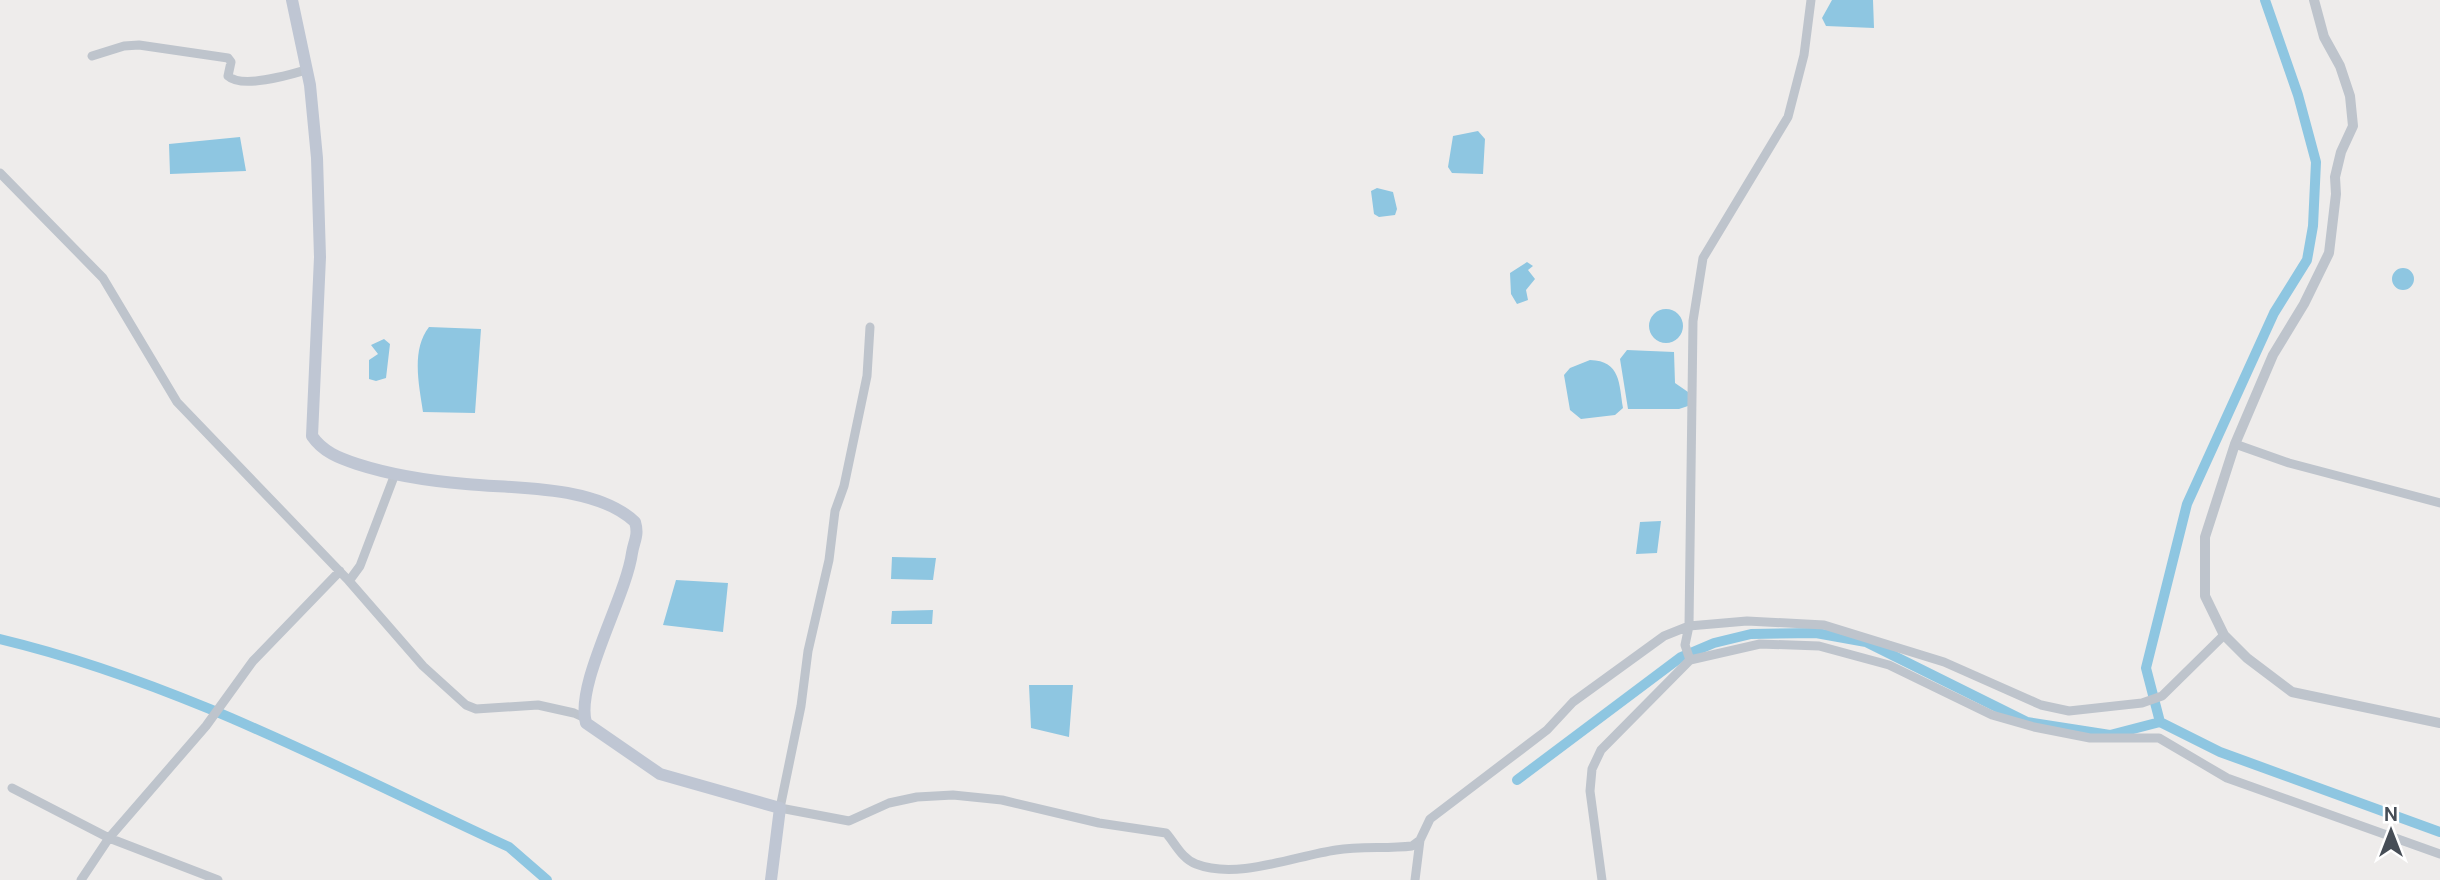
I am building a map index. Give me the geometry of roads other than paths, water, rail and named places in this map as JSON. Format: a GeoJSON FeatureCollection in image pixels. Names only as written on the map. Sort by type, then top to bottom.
{"type":"FeatureCollection","features":[{"type":"Feature","properties":{"kind":"main road"},"geometry":{"type":"LineString","coordinates":[[292,0],[306,70],[317,158],[320,257],[310,428],[312,436],[324,450],[395,474],[568,494],[614,509],[635,522],[638,536],[631,564],[597,659],[585,719],[590,728],[660,774],[780,808],[771,880]]}},
{"type":"Feature","properties":{"kind":"street"},"geometry":{"type":"LineString","coordinates":[[1689,659],[1685,645],[1689,626],[1693,321],[1699,271],[1703,258],[1788,117],[1804,54],[1811,0]]}},
{"type":"Feature","properties":{"kind":"street"},"geometry":{"type":"LineString","coordinates":[[2314,0],[2324,37],[2340,66],[2350,96],[2353,126],[2341,152],[2335,177],[2336,194],[2329,253],[2304,303],[2273,355],[2235,444],[2204,548],[2206,596],[2224,635],[2247,658],[2292,692],[2440,723]]}},
{"type":"Feature","properties":{"kind":"street"},"geometry":{"type":"LineString","coordinates":[[92,56],[124,46],[139,45],[228,58],[231,62],[228,76],[236,80],[267,80],[306,70]]}},
{"type":"Feature","properties":{"kind":"street"},"geometry":{"type":"LineString","coordinates":[[0,173],[103,278],[177,402],[340,571],[423,666],[466,705],[488,710],[538,705],[574,713],[585,719]]}},
{"type":"Feature","properties":{"kind":"street"},"geometry":{"type":"LineString","coordinates":[[870,327],[865,386],[844,486],[835,511],[830,561],[808,651],[801,706],[780,808],[849,821],[890,803],[917,797],[953,795],[1002,800],[1098,823],[1166,832],[1184,856],[1195,864],[1209,867],[1274,864],[1338,849],[1412,846],[1420,840]]}},
{"type":"Feature","properties":{"kind":"street"},"geometry":{"type":"LineString","coordinates":[[2235,444],[2289,463],[2440,503]]}},
{"type":"Feature","properties":{"kind":"street"},"geometry":{"type":"LineString","coordinates":[[349,581],[360,566],[395,474]]}},
{"type":"Feature","properties":{"kind":"street"},"geometry":{"type":"LineString","coordinates":[[81,880],[109,838],[206,726],[253,661],[340,571]]}},
{"type":"Feature","properties":{"kind":"street"},"geometry":{"type":"LineString","coordinates":[[1415,880],[1420,840],[1430,819],[1547,730],[1573,702],[1664,636],[1689,626],[1747,621],[1824,625],[1944,662],[2041,705],[2069,711],[2143,703],[2162,696],[2224,635]]}},
{"type":"Feature","properties":{"kind":"street"},"geometry":{"type":"LineString","coordinates":[[1602,880],[1590,791],[1592,769],[1601,750],[1689,659],[1760,645],[1819,646],[1889,665],[1992,715],[2034,727],[2090,738],[2159,738],[2227,778],[2440,853]]}},
{"type":"Feature","properties":{"kind":"street"},"geometry":{"type":"LineString","coordinates":[[12,788],[109,838],[218,880]]}},
{"type":"Feature","properties":{"kind":"water"},"geometry":{"type":"Polygon","coordinates":[[[1832,0],[1873,0],[1874,28],[1826,26],[1822,18],[1832,0]]]}},
{"type":"Feature","properties":{"kind":"water"},"geometry":{"type":"Polygon","coordinates":[[[1478,131],[1485,139],[1483,174],[1452,173],[1448,167],[1453,136],[1478,131]]]}},
{"type":"Feature","properties":{"kind":"water"},"geometry":{"type":"Polygon","coordinates":[[[240,137],[246,171],[170,174],[169,144],[240,137]]]}},
{"type":"Feature","properties":{"kind":"water"},"geometry":{"type":"Polygon","coordinates":[[[1377,188],[1393,192],[1397,209],[1395,215],[1379,217],[1374,214],[1371,191],[1377,188]]]}},
{"type":"Feature","properties":{"kind":"water"},"geometry":{"type":"Polygon","coordinates":[[[1527,262],[1533,266],[1528,270],[1535,279],[1526,290],[1528,300],[1517,304],[1511,294],[1510,273],[1527,262]]]}},
{"type":"Feature","properties":{"kind":"water"},"geometry":{"type":"Polygon","coordinates":[[[2403,268],[2411,271],[2414,279],[2411,287],[2403,290],[2395,287],[2392,279],[2395,271],[2403,268]]]}},
{"type":"Feature","properties":{"kind":"water"},"geometry":{"type":"Polygon","coordinates":[[[1666,309],[1678,314],[1683,326],[1678,338],[1666,343],[1654,338],[1649,326],[1654,314],[1666,309]]]}},
{"type":"Feature","properties":{"kind":"water"},"geometry":{"type":"Polygon","coordinates":[[[429,327],[481,329],[475,413],[423,412],[418,357],[423,336],[429,327]]]}},
{"type":"Feature","properties":{"kind":"water"},"geometry":{"type":"Polygon","coordinates":[[[384,339],[390,344],[386,378],[376,381],[369,379],[369,360],[378,354],[371,345],[384,339]]]}},
{"type":"Feature","properties":{"kind":"water"},"geometry":{"type":"Polygon","coordinates":[[[1627,350],[1674,352],[1675,383],[1688,392],[1691,405],[1679,409],[1628,409],[1620,359],[1627,350]]]}},
{"type":"Feature","properties":{"kind":"water"},"geometry":{"type":"Polygon","coordinates":[[[1590,360],[1608,365],[1617,375],[1623,408],[1615,415],[1581,419],[1570,410],[1564,375],[1570,368],[1590,360]]]}},
{"type":"Feature","properties":{"kind":"water"},"geometry":{"type":"Polygon","coordinates":[[[1661,521],[1657,553],[1636,554],[1640,522],[1661,521]]]}},
{"type":"Feature","properties":{"kind":"water"},"geometry":{"type":"Polygon","coordinates":[[[892,557],[936,558],[933,580],[891,579],[892,557]]]}},
{"type":"Feature","properties":{"kind":"water"},"geometry":{"type":"Polygon","coordinates":[[[676,580],[728,583],[723,632],[663,625],[676,580]]]}},
{"type":"Feature","properties":{"kind":"water"},"geometry":{"type":"Polygon","coordinates":[[[933,610],[932,624],[891,624],[892,611],[933,610]]]}},
{"type":"Feature","properties":{"kind":"water"},"geometry":{"type":"Polygon","coordinates":[[[1029,685],[1073,685],[1069,737],[1031,728],[1029,685]]]}},
{"type":"Feature","properties":{"kind":"waterway"},"geometry":{"type":"LineString","coordinates":[[2160,722],[2146,668],[2187,504],[2274,313],[2307,260],[2313,226],[2316,162],[2298,95],[2265,0]]}},
{"type":"Feature","properties":{"kind":"waterway"},"geometry":{"type":"LineString","coordinates":[[1517,780],[1681,657],[1714,643],[1751,634],[1816,633],[1866,642],[2027,722],[2110,735],[2160,722],[2220,752],[2440,832]]}},
{"type":"Feature","properties":{"kind":"waterway"},"geometry":{"type":"LineString","coordinates":[[0,639],[67,657],[132,679],[259,730],[509,847],[547,880]]}}]}
